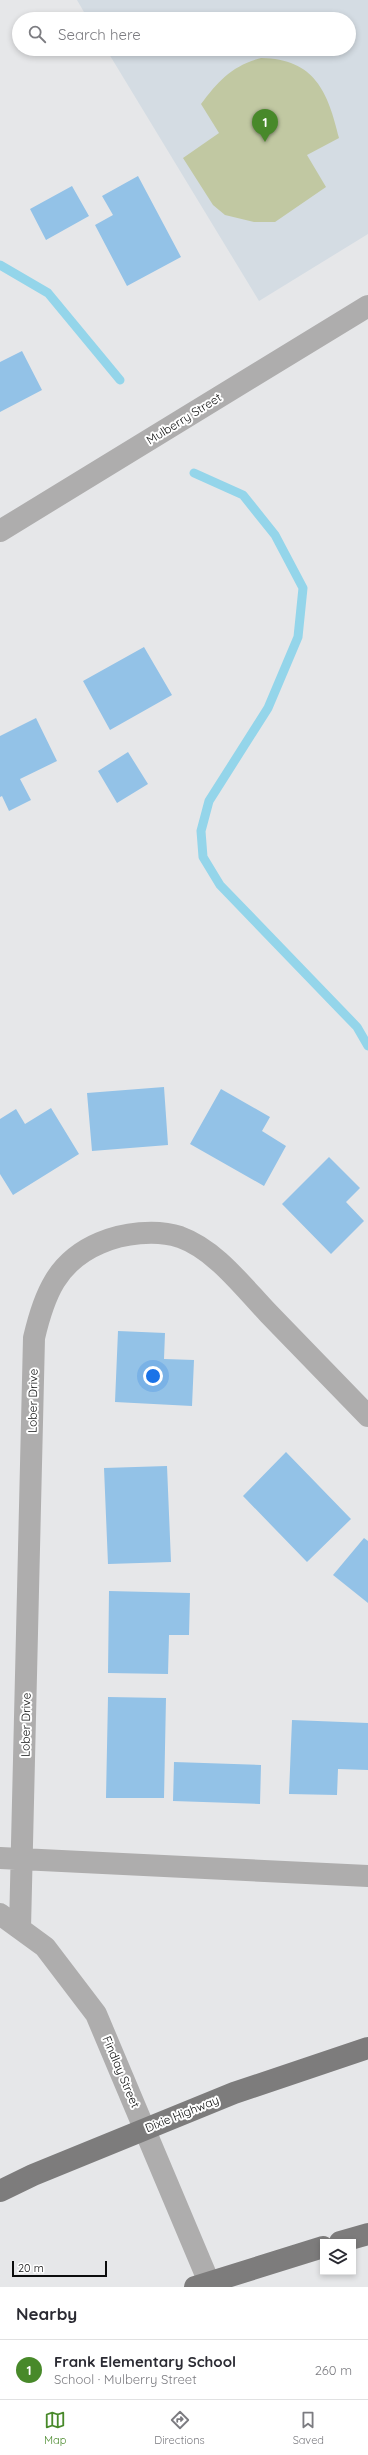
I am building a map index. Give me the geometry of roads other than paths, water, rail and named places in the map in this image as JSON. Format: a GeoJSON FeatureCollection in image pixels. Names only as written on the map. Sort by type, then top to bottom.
{"type":"FeatureCollection","features":[{"type":"Feature","properties":{"kind":"main road","name":"Dixie Highway"},"geometry":{"type":"LineString","coordinates":[[0,2192],[33,2175],[145,2128],[234,2093],[368,2048]]}},
{"type":"Feature","properties":{"kind":"main road"},"geometry":{"type":"LineString","coordinates":[[350,2239],[368,2234]]}},
{"type":"Feature","properties":{"kind":"main road"},"geometry":{"type":"LineString","coordinates":[[205,2285],[320,2248]]}},
{"type":"Feature","properties":{"kind":"street","name":"Mulberry Street"},"geometry":{"type":"LineString","coordinates":[[0,531],[368,306]]}},
{"type":"Feature","properties":{"kind":"street","name":"Lober Drive"},"geometry":{"type":"LineString","coordinates":[[20,1928],[34,1338],[41,1307],[52,1284],[66,1265],[85,1250],[106,1240],[131,1234],[156,1233],[180,1237],[202,1248],[232,1275],[368,1416]]}},
{"type":"Feature","properties":{"kind":"street"},"geometry":{"type":"LineString","coordinates":[[0,1858],[22,1857],[368,1876]]}},
{"type":"Feature","properties":{"kind":"street","name":"Findlay Street"},"geometry":{"type":"LineString","coordinates":[[0,1914],[45,1947],[96,2014],[145,2128],[205,2285]]}},
{"type":"Feature","properties":{"kind":"waterway"},"geometry":{"type":"LineString","coordinates":[[0,265],[48,293],[120,380]]}},
{"type":"Feature","properties":{"kind":"waterway"},"geometry":{"type":"LineString","coordinates":[[194,473],[243,495],[275,535],[303,588],[298,637],[268,708],[209,801],[201,831],[203,857],[220,885],[357,1027],[368,1046]]}},
{"type":"Feature","properties":{"kind":"place","name":"Frank Elementary School"},"geometry":{"type":"Point","coordinates":[265,142]}}]}
